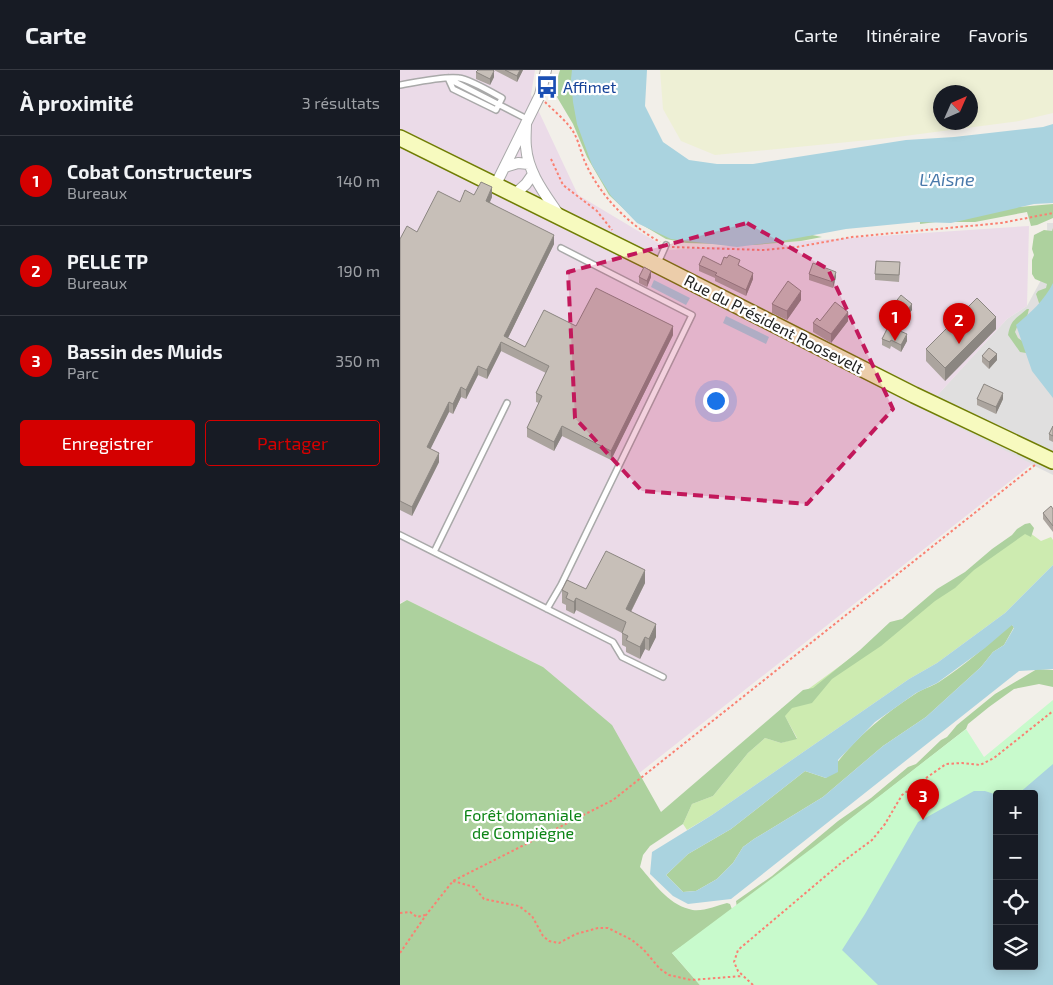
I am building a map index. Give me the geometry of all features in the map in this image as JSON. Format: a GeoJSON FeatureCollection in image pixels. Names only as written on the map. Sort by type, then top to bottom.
{"type":"FeatureCollection","features":[{"type":"Feature","properties":{"kind":"street"},"geometry":{"type":"LineString","coordinates":[[495,186],[526,119],[540,95],[546,70]]}},
{"type":"Feature","properties":{"kind":"street"},"geometry":{"type":"LineString","coordinates":[[526,119],[526,147],[531,169],[561,218]]}},
{"type":"Feature","properties":{"kind":"street","name":"Rue du Président Roosevelt"},"geometry":{"type":"LineString","coordinates":[[400,138],[914,395],[1049,460]]}},
{"type":"Feature","properties":{"kind":"street"},"geometry":{"type":"LineString","coordinates":[[505,167],[518,163],[531,169]]}},
{"type":"Feature","properties":{"kind":"street"},"geometry":{"type":"LineString","coordinates":[[514,195],[526,184],[531,169]]}},
{"type":"Feature","properties":{"kind":"lane"},"geometry":{"type":"LineString","coordinates":[[400,85],[422,80],[448,78],[526,119]]}},
{"type":"Feature","properties":{"kind":"lane"},"geometry":{"type":"LineString","coordinates":[[657,265],[666,245]]}},
{"type":"Feature","properties":{"kind":"lane"},"geometry":{"type":"LineString","coordinates":[[547,608],[561,585],[692,316],[561,248]]}},
{"type":"Feature","properties":{"kind":"lane"},"geometry":{"type":"LineString","coordinates":[[434,552],[507,403]]}},
{"type":"Feature","properties":{"kind":"lane"},"geometry":{"type":"LineString","coordinates":[[400,535],[613,642],[622,657],[663,677]]}},
{"type":"Feature","properties":{"kind":"path"},"geometry":{"type":"LineString","coordinates":[[540,95],[574,132],[585,163],[605,195],[626,218],[648,235],[666,245],[674,247],[763,250],[797,247],[852,237],[1001,223],[1053,213]]}},
{"type":"Feature","properties":{"kind":"path"},"geometry":{"type":"LineString","coordinates":[[551,159],[563,185],[597,211],[612,229],[619,246]]}},
{"type":"Feature","properties":{"kind":"path"},"geometry":{"type":"LineString","coordinates":[[400,952],[453,881],[613,800],[1049,460]]}},
{"type":"Feature","properties":{"kind":"path"},"geometry":{"type":"LineString","coordinates":[[753,985],[742,976],[734,962],[738,950],[841,863],[872,840],[885,824],[902,795],[946,764],[980,765],[987,762],[1004,751],[1053,711]]}},
{"type":"Feature","properties":{"kind":"path"},"geometry":{"type":"LineString","coordinates":[[453,881],[474,887],[484,899],[519,906],[532,916],[543,936],[549,941],[560,942],[576,934],[598,928],[608,928],[632,940],[644,950],[660,969],[669,975],[690,980],[742,976]]}},
{"type":"Feature","properties":{"kind":"path"},"geometry":{"type":"LineString","coordinates":[[400,914],[410,912],[417,917],[426,915]]}},
{"type":"Feature","properties":{"kind":"highlighted area"},"geometry":{"type":"Polygon","coordinates":[[[747,223],[828,269],[893,409],[807,504],[642,491],[575,418],[568,272],[747,223]]]}},
{"type":"Feature","properties":{"kind":"shaded area"},"geometry":{"type":"Polygon","coordinates":[[[400,70],[535,70],[531,95],[578,195],[670,250],[1029,226],[1027,306],[1007,319],[924,410],[1032,464],[638,774],[543,667],[407,600],[400,603],[400,70]]]}},
{"type":"Feature","properties":{"kind":"shaded area"},"geometry":{"type":"Polygon","coordinates":[[[1047,223],[1053,223],[1053,475],[923,411],[1007,319],[1027,306],[1048,267],[1047,223]]]}},
{"type":"Feature","properties":{"kind":"green space"},"geometry":{"type":"Polygon","coordinates":[[[560,70],[577,70],[767,239],[812,235],[822,237],[801,241],[754,245],[686,243],[666,239],[639,223],[609,195],[587,157],[573,124],[557,97],[555,86],[560,70]]]}},
{"type":"Feature","properties":{"kind":"green space"},"geometry":{"type":"Polygon","coordinates":[[[660,70],[1053,70],[1053,113],[1019,121],[978,126],[978,85],[933,85],[933,130],[950,130],[715,155],[681,141],[663,109],[660,70]]]}},
{"type":"Feature","properties":{"kind":"green space"},"geometry":{"type":"Polygon","coordinates":[[[1053,204],[1053,218],[1031,226],[1027,212],[975,222],[920,224],[920,220],[1053,204]]]}},
{"type":"Feature","properties":{"kind":"green space"},"geometry":{"type":"Polygon","coordinates":[[[1053,228],[1053,291],[1045,304],[1039,303],[1036,294],[1038,291],[1046,288],[1047,284],[1035,279],[1032,274],[1034,255],[1032,249],[1034,235],[1044,230],[1052,231],[1053,228]]]}},
{"type":"Feature","properties":{"kind":"green space"},"geometry":{"type":"Polygon","coordinates":[[[1029,309],[1026,321],[1017,327],[1015,332],[1018,338],[1028,345],[1026,353],[1020,352],[1008,335],[1012,322],[1029,309]]]}},
{"type":"Feature","properties":{"kind":"green space","name":"Forêt domaniale de Compiègne"},"geometry":{"type":"Polygon","coordinates":[[[1030,523],[1034,528],[1031,537],[1025,534],[974,570],[955,588],[935,601],[881,646],[832,679],[812,703],[792,708],[785,716],[797,739],[781,743],[765,738],[748,753],[713,796],[692,804],[683,824],[650,846],[643,855],[640,867],[662,892],[681,906],[698,910],[727,903],[730,904],[733,912],[672,953],[700,985],[400,985],[400,604],[407,600],[543,667],[612,725],[661,812],[803,690],[813,688],[860,650],[890,622],[902,619],[937,589],[965,572],[1017,529],[1030,523]]]}},
{"type":"Feature","properties":{"kind":"green space"},"geometry":{"type":"Polygon","coordinates":[[[1026,530],[1041,541],[1051,537],[1053,540],[1053,565],[1005,613],[937,663],[909,679],[712,815],[687,830],[683,824],[692,804],[713,796],[748,753],[765,738],[781,743],[797,738],[781,709],[1026,530]]]}},
{"type":"Feature","properties":{"kind":"green space"},"geometry":{"type":"Polygon","coordinates":[[[1011,624],[1014,627],[1004,645],[993,652],[981,667],[926,717],[883,746],[823,797],[743,847],[733,863],[717,879],[696,891],[683,892],[666,875],[688,854],[731,829],[805,771],[826,778],[855,742],[878,721],[915,694],[939,682],[958,669],[1011,624]]]}},
{"type":"Feature","properties":{"kind":"green space"},"geometry":{"type":"Polygon","coordinates":[[[1037,669],[1053,670],[1053,687],[1039,684],[1014,689],[968,724],[966,729],[737,908],[736,901],[772,876],[838,821],[871,798],[908,767],[916,764],[941,740],[947,737],[957,725],[995,694],[1037,669]]]}},
{"type":"Feature","properties":{"kind":"green space"},"geometry":{"type":"Polygon","coordinates":[[[1053,700],[1053,985],[700,985],[672,953],[815,846],[966,729],[984,757],[1053,700]]]}},
{"type":"Feature","properties":{"kind":"water","name":"L'Aisne"},"geometry":{"type":"Polygon","coordinates":[[[572,70],[647,70],[645,106],[663,142],[689,160],[717,164],[753,164],[906,140],[954,137],[1043,127],[1053,124],[1053,203],[1034,204],[951,223],[918,222],[846,229],[737,247],[671,239],[637,223],[611,196],[592,165],[577,124],[573,102],[572,70]]]}},
{"type":"Feature","properties":{"kind":"water"},"geometry":{"type":"Polygon","coordinates":[[[654,280],[690,298],[686,305],[651,287],[654,280]]]}},
{"type":"Feature","properties":{"kind":"water"},"geometry":{"type":"Polygon","coordinates":[[[1053,283],[1053,398],[1032,371],[1016,325],[1041,301],[1053,283]]]}},
{"type":"Feature","properties":{"kind":"water"},"geometry":{"type":"Polygon","coordinates":[[[726,316],[769,337],[766,344],[723,323],[726,316]]]}},
{"type":"Feature","properties":{"kind":"water"},"geometry":{"type":"Polygon","coordinates":[[[1053,565],[1053,669],[1019,671],[731,899],[688,904],[673,896],[650,874],[652,852],[712,815],[909,679],[937,663],[1005,613],[1053,565]],[[1012,625],[985,648],[937,683],[916,693],[875,722],[838,760],[838,772],[826,778],[805,771],[731,829],[688,854],[666,875],[683,892],[696,891],[717,879],[733,863],[743,847],[823,797],[883,746],[926,717],[981,667],[993,652],[1004,645],[1014,628],[1012,625]]]}},
{"type":"Feature","properties":{"kind":"water"},"geometry":{"type":"Polygon","coordinates":[[[1053,764],[1053,985],[878,985],[842,950],[918,822],[974,791],[985,791],[993,794],[993,970],[1038,970],[1038,790],[1023,790],[1053,764]]]}},
{"type":"Feature","properties":{"kind":"building"},"geometry":{"type":"Polygon","coordinates":[[[478,70],[494,71],[490,79],[476,72],[478,70]]]}},
{"type":"Feature","properties":{"kind":"building"},"geometry":{"type":"Polygon","coordinates":[[[505,70],[520,70],[517,76],[505,70]]]}},
{"type":"Feature","properties":{"kind":"building"},"geometry":{"type":"Polygon","coordinates":[[[481,182],[492,187],[486,201],[554,235],[504,336],[525,347],[544,310],[576,326],[596,288],[673,326],[611,451],[562,426],[554,442],[527,428],[542,396],[536,393],[549,366],[501,342],[487,370],[478,366],[466,390],[461,387],[453,404],[449,402],[427,447],[439,453],[412,507],[400,501],[400,239],[407,226],[417,232],[438,191],[460,202],[465,190],[474,195],[481,182]]]}},
{"type":"Feature","properties":{"kind":"building"},"geometry":{"type":"Polygon","coordinates":[[[729,255],[740,260],[738,265],[753,273],[746,290],[699,265],[703,256],[721,265],[724,257],[727,258],[729,255]]]}},
{"type":"Feature","properties":{"kind":"building"},"geometry":{"type":"Polygon","coordinates":[[[876,261],[900,262],[899,275],[875,274],[876,261]]]}},
{"type":"Feature","properties":{"kind":"building"},"geometry":{"type":"Polygon","coordinates":[[[813,263],[836,272],[833,282],[809,274],[813,263]]]}},
{"type":"Feature","properties":{"kind":"building"},"geometry":{"type":"Polygon","coordinates":[[[644,267],[651,271],[647,281],[639,277],[644,267]]]}},
{"type":"Feature","properties":{"kind":"building"},"geometry":{"type":"Polygon","coordinates":[[[788,281],[801,291],[787,311],[772,304],[788,281]]]}},
{"type":"Feature","properties":{"kind":"building"},"geometry":{"type":"Polygon","coordinates":[[[901,295],[912,304],[893,328],[907,334],[901,345],[891,340],[890,342],[882,339],[893,317],[887,313],[901,295]]]}},
{"type":"Feature","properties":{"kind":"building"},"geometry":{"type":"Polygon","coordinates":[[[977,298],[996,317],[945,368],[926,349],[977,298]]]}},
{"type":"Feature","properties":{"kind":"building"},"geometry":{"type":"Polygon","coordinates":[[[835,302],[848,312],[831,334],[813,323],[817,318],[820,321],[835,302]]]}},
{"type":"Feature","properties":{"kind":"building"},"geometry":{"type":"Polygon","coordinates":[[[989,348],[997,354],[989,362],[982,356],[989,348]]]}},
{"type":"Feature","properties":{"kind":"building"},"geometry":{"type":"Polygon","coordinates":[[[984,384],[1003,393],[996,407],[977,399],[984,384]]]}},
{"type":"Feature","properties":{"kind":"building"},"geometry":{"type":"Polygon","coordinates":[[[1053,426],[1053,436],[1049,434],[1053,426]]]}},
{"type":"Feature","properties":{"kind":"building"},"geometry":{"type":"Polygon","coordinates":[[[1051,506],[1053,509],[1053,526],[1043,513],[1051,506]]]}},
{"type":"Feature","properties":{"kind":"building"},"geometry":{"type":"Polygon","coordinates":[[[606,551],[645,570],[626,609],[656,624],[649,639],[645,637],[640,647],[626,640],[628,636],[622,633],[626,622],[576,598],[574,602],[566,598],[568,593],[562,590],[567,580],[586,589],[606,551]]]}},
{"type":"Feature","properties":{"kind":"place","name":"Affimet"},"geometry":{"type":"Point","coordinates":[547,87]}},
{"type":"Feature","properties":{"kind":"place","name":"Cobat Constructeurs"},"geometry":{"type":"Point","coordinates":[895,341]}},
{"type":"Feature","properties":{"kind":"place","name":"PELLE TP"},"geometry":{"type":"Point","coordinates":[959,344]}},
{"type":"Feature","properties":{"kind":"place","name":"Bassin des Muids"},"geometry":{"type":"Point","coordinates":[923,820]}}]}
